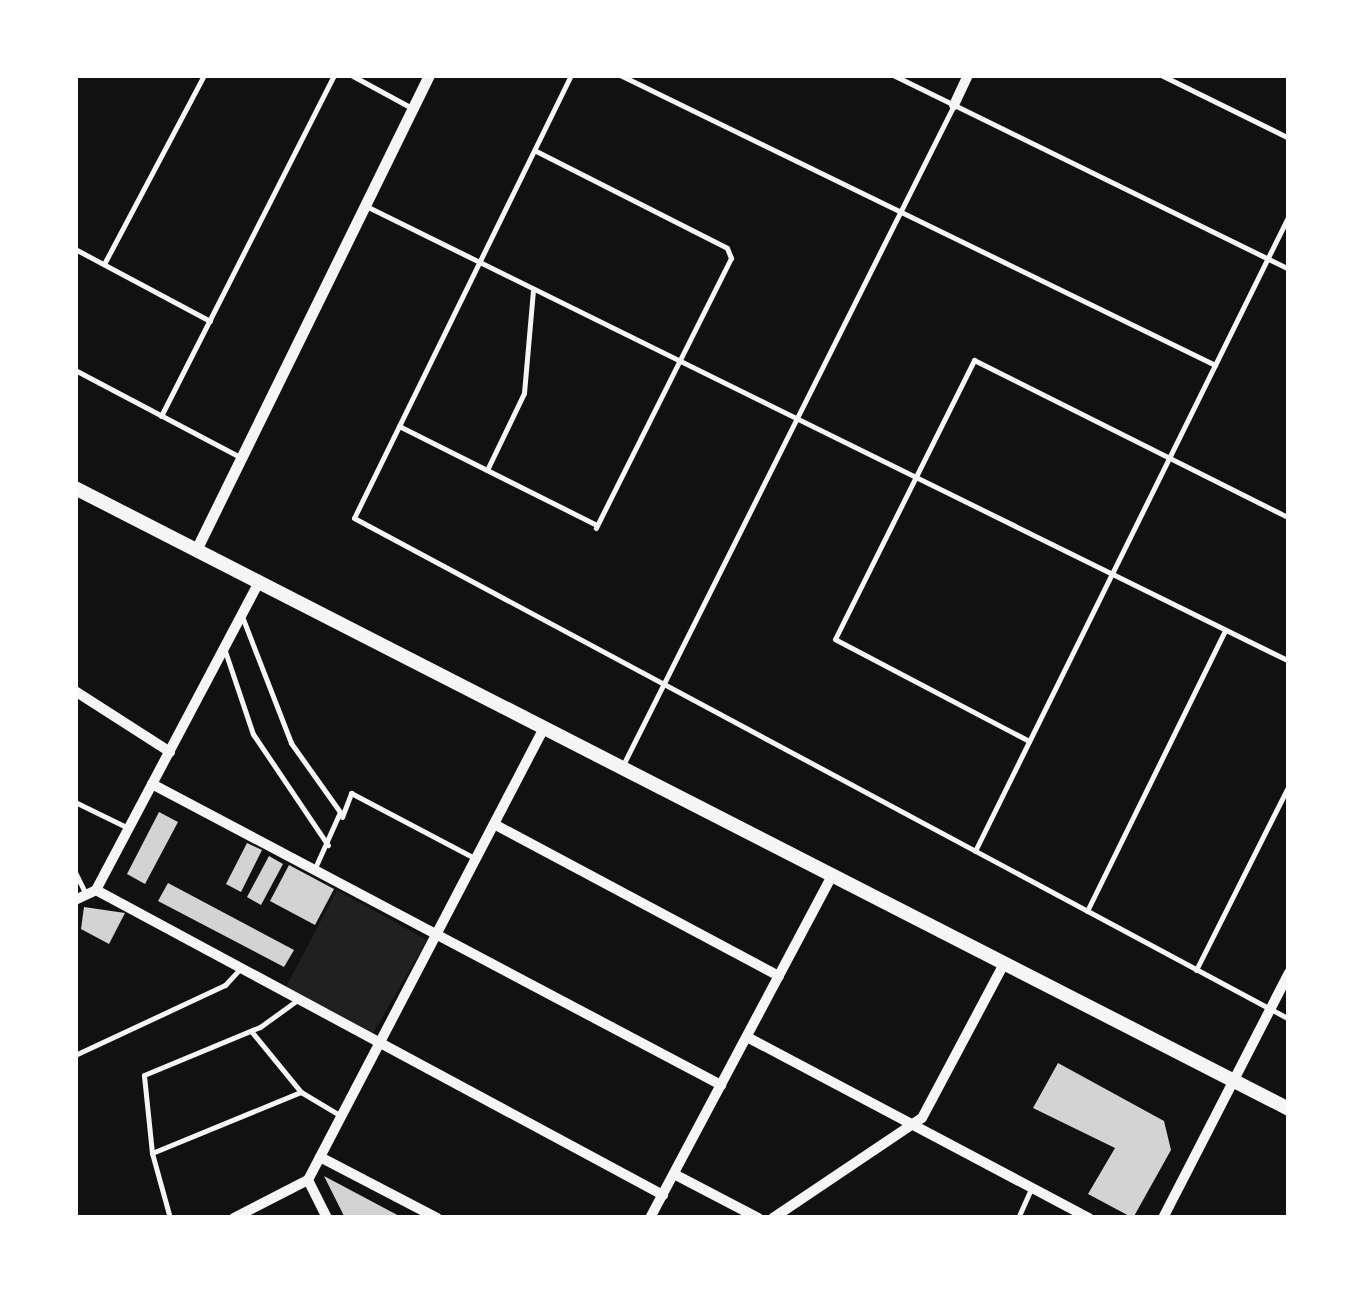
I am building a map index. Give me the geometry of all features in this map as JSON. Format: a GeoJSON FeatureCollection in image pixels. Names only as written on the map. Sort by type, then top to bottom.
{"type":"FeatureCollection","features":[{"type":"Feature","properties":{"kind":"main road"},"geometry":{"type":"LineString","coordinates":[[75,488],[1289,1110]]}},
{"type":"Feature","properties":{"kind":"street"},"geometry":{"type":"LineString","coordinates":[[196,550],[429,75]]}},
{"type":"Feature","properties":{"kind":"street"},"geometry":{"type":"LineString","coordinates":[[954,105],[968,75]]}},
{"type":"Feature","properties":{"kind":"street"},"geometry":{"type":"LineString","coordinates":[[260,582],[131,825],[86,895],[240,969],[662,1195]]}},
{"type":"Feature","properties":{"kind":"street"},"geometry":{"type":"LineString","coordinates":[[75,691],[170,752]]}},
{"type":"Feature","properties":{"kind":"street"},"geometry":{"type":"LineString","coordinates":[[234,1218],[308,1180],[544,728]]}},
{"type":"Feature","properties":{"kind":"street"},"geometry":{"type":"LineString","coordinates":[[152,784],[721,1085]]}},
{"type":"Feature","properties":{"kind":"street"},"geometry":{"type":"LineString","coordinates":[[494,824],[779,976]]}},
{"type":"Feature","properties":{"kind":"street"},"geometry":{"type":"LineString","coordinates":[[650,1218],[832,876]]}},
{"type":"Feature","properties":{"kind":"street"},"geometry":{"type":"LineString","coordinates":[[773,1218],[922,1118],[1004,964]]}},
{"type":"Feature","properties":{"kind":"street"},"geometry":{"type":"LineString","coordinates":[[1162,1218],[1289,973]]}},
{"type":"Feature","properties":{"kind":"street"},"geometry":{"type":"LineString","coordinates":[[747,1037],[1089,1218]]}},
{"type":"Feature","properties":{"kind":"street"},"geometry":{"type":"LineString","coordinates":[[320,1157],[437,1218]]}},
{"type":"Feature","properties":{"kind":"street"},"geometry":{"type":"LineString","coordinates":[[674,1174],[758,1218]]}},
{"type":"Feature","properties":{"kind":"street"},"geometry":{"type":"LineString","coordinates":[[308,1180],[327,1218]]}},
{"type":"Feature","properties":{"kind":"lane"},"geometry":{"type":"LineString","coordinates":[[104,264],[204,75]]}},
{"type":"Feature","properties":{"kind":"lane"},"geometry":{"type":"LineString","coordinates":[[162,416],[334,75]]}},
{"type":"Feature","properties":{"kind":"lane"},"geometry":{"type":"LineString","coordinates":[[351,75],[412,108]]}},
{"type":"Feature","properties":{"kind":"lane"},"geometry":{"type":"LineString","coordinates":[[571,75],[354,518],[1289,1018]]}},
{"type":"Feature","properties":{"kind":"lane"},"geometry":{"type":"LineString","coordinates":[[620,75],[1215,366]]}},
{"type":"Feature","properties":{"kind":"lane"},"geometry":{"type":"LineString","coordinates":[[893,75],[1289,270]]}},
{"type":"Feature","properties":{"kind":"lane"},"geometry":{"type":"LineString","coordinates":[[1161,75],[1289,138]]}},
{"type":"Feature","properties":{"kind":"lane"},"geometry":{"type":"LineString","coordinates":[[622,768],[898,210],[954,105]]}},
{"type":"Feature","properties":{"kind":"lane"},"geometry":{"type":"LineString","coordinates":[[400,426],[597,526],[731,258],[727,248],[535,150]]}},
{"type":"Feature","properties":{"kind":"lane"},"geometry":{"type":"LineString","coordinates":[[365,206],[1289,661]]}},
{"type":"Feature","properties":{"kind":"lane"},"geometry":{"type":"LineString","coordinates":[[975,851],[1289,216]]}},
{"type":"Feature","properties":{"kind":"lane"},"geometry":{"type":"LineString","coordinates":[[75,249],[210,321]]}},
{"type":"Feature","properties":{"kind":"lane"},"geometry":{"type":"LineString","coordinates":[[487,470],[524,393],[533,290]]}},
{"type":"Feature","properties":{"kind":"lane"},"geometry":{"type":"LineString","coordinates":[[1029,741],[835,640],[913,476],[974,360],[1289,518]]}},
{"type":"Feature","properties":{"kind":"lane"},"geometry":{"type":"LineString","coordinates":[[75,370],[242,458]]}},
{"type":"Feature","properties":{"kind":"lane"},"geometry":{"type":"LineString","coordinates":[[242,616],[291,744],[340,820]]}},
{"type":"Feature","properties":{"kind":"lane"},"geometry":{"type":"LineString","coordinates":[[1087,912],[1226,630]]}},
{"type":"Feature","properties":{"kind":"lane"},"geometry":{"type":"LineString","coordinates":[[224,648],[253,734],[328,845]]}},
{"type":"Feature","properties":{"kind":"lane"},"geometry":{"type":"LineString","coordinates":[[1196,970],[1289,785]]}},
{"type":"Feature","properties":{"kind":"lane"},"geometry":{"type":"LineString","coordinates":[[314,870],[351,793],[476,859]]}},
{"type":"Feature","properties":{"kind":"lane"},"geometry":{"type":"LineString","coordinates":[[75,802],[131,825]]}},
{"type":"Feature","properties":{"kind":"lane"},"geometry":{"type":"LineString","coordinates":[[75,872],[86,895]]}},
{"type":"Feature","properties":{"kind":"lane"},"geometry":{"type":"LineString","coordinates":[[75,1055],[225,985],[240,969]]}},
{"type":"Feature","properties":{"kind":"lane"},"geometry":{"type":"LineString","coordinates":[[170,1218],[152,1153],[144,1075],[251,1031],[298,1001]]}},
{"type":"Feature","properties":{"kind":"lane"},"geometry":{"type":"LineString","coordinates":[[251,1031],[301,1092],[342,1116]]}},
{"type":"Feature","properties":{"kind":"lane"},"geometry":{"type":"LineString","coordinates":[[152,1153],[301,1092]]}},
{"type":"Feature","properties":{"kind":"lane"},"geometry":{"type":"LineString","coordinates":[[1018,1218],[1032,1188]]}},
{"type":"Feature","properties":{"kind":"lane"},"geometry":{"type":"LineString","coordinates":[[926,1218],[976,1218]]}},
{"type":"Feature","properties":{"kind":"shaded area"},"geometry":{"type":"Polygon","coordinates":[[[337,890],[427,940],[372,1035],[286,987],[337,890]]]}},
{"type":"Feature","properties":{"kind":"building"},"geometry":{"type":"Polygon","coordinates":[[[159,812],[178,822],[145,884],[127,874],[159,812]]]}},
{"type":"Feature","properties":{"kind":"building"},"geometry":{"type":"Polygon","coordinates":[[[247,843],[262,850],[241,892],[226,884],[247,843]]]}},
{"type":"Feature","properties":{"kind":"building"},"geometry":{"type":"Polygon","coordinates":[[[269,856],[283,864],[261,905],[247,897],[269,856]]]}},
{"type":"Feature","properties":{"kind":"building"},"geometry":{"type":"Polygon","coordinates":[[[289,865],[334,889],[315,925],[270,901],[289,865]]]}},
{"type":"Feature","properties":{"kind":"building"},"geometry":{"type":"Polygon","coordinates":[[[168,883],[294,950],[284,967],[158,901],[168,883]]]}},
{"type":"Feature","properties":{"kind":"building"},"geometry":{"type":"Polygon","coordinates":[[[84,907],[125,913],[109,944],[81,929],[84,907]]]}},
{"type":"Feature","properties":{"kind":"building"},"geometry":{"type":"Polygon","coordinates":[[[1058,1063],[1164,1121],[1171,1150],[1133,1218],[1088,1194],[1115,1148],[1033,1108],[1058,1063]]]}},
{"type":"Feature","properties":{"kind":"building"},"geometry":{"type":"Polygon","coordinates":[[[324,1176],[403,1218],[345,1218],[324,1176]]]}}]}
